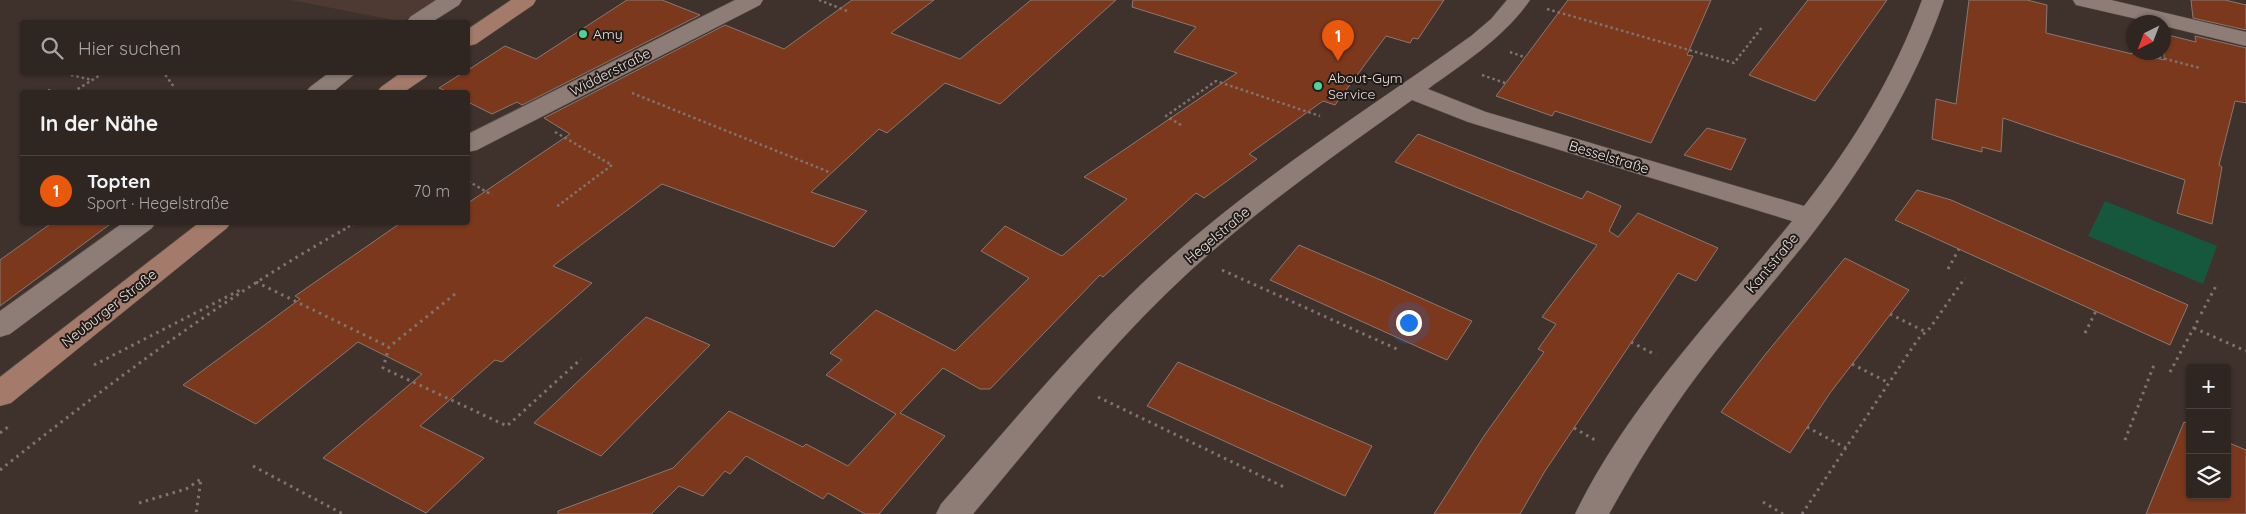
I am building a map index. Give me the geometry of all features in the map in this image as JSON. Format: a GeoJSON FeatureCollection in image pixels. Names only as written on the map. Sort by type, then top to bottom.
{"type":"FeatureCollection","features":[{"type":"Feature","properties":{"kind":"street"},"geometry":{"type":"LineString","coordinates":[[421,20],[451,0]]}},
{"type":"Feature","properties":{"kind":"street"},"geometry":{"type":"LineString","coordinates":[[470,38],[525,0]]}},
{"type":"Feature","properties":{"kind":"street","name":"Widderstraße"},"geometry":{"type":"LineString","coordinates":[[470,143],[752,0]]}},
{"type":"Feature","properties":{"kind":"street","name":"Hegelstraße"},"geometry":{"type":"LineString","coordinates":[[953,514],[1065,382],[1136,306],[1191,256],[1216,234],[1356,128],[1478,41],[1499,24],[1519,0]]}},
{"type":"Feature","properties":{"kind":"street","name":"Kantstraße"},"geometry":{"type":"LineString","coordinates":[[1592,514],[1635,442],[1687,367],[1810,218],[1837,182],[1876,123],[1906,67],[1933,0]]}},
{"type":"Feature","properties":{"kind":"street"},"geometry":{"type":"LineString","coordinates":[[2084,0],[2246,39]]}},
{"type":"Feature","properties":{"kind":"street"},"geometry":{"type":"LineString","coordinates":[[321,90],[342,75]]}},
{"type":"Feature","properties":{"kind":"street"},"geometry":{"type":"LineString","coordinates":[[392,90],[414,75]]}},
{"type":"Feature","properties":{"kind":"street","name":"Besselstraße"},"geometry":{"type":"LineString","coordinates":[[1411,90],[1477,118],[1810,218]]}},
{"type":"Feature","properties":{"kind":"street"},"geometry":{"type":"LineString","coordinates":[[0,326],[139,225]]}},
{"type":"Feature","properties":{"kind":"street","name":"Neuburger Straße"},"geometry":{"type":"LineString","coordinates":[[0,394],[214,225]]}},
{"type":"Feature","properties":{"kind":"path"},"geometry":{"type":"LineString","coordinates":[[819,0],[847,11]]}},
{"type":"Feature","properties":{"kind":"path"},"geometry":{"type":"LineString","coordinates":[[1519,0],[1734,63],[1763,26]]}},
{"type":"Feature","properties":{"kind":"path"},"geometry":{"type":"LineString","coordinates":[[2171,60],[2200,68]]}},
{"type":"Feature","properties":{"kind":"path"},"geometry":{"type":"LineString","coordinates":[[76,90],[100,75]]}},
{"type":"Feature","properties":{"kind":"path"},"geometry":{"type":"LineString","coordinates":[[165,75],[174,87]]}},
{"type":"Feature","properties":{"kind":"path"},"geometry":{"type":"LineString","coordinates":[[604,75],[630,92],[829,172]]}},
{"type":"Feature","properties":{"kind":"path"},"geometry":{"type":"LineString","coordinates":[[71,76],[92,80]]}},
{"type":"Feature","properties":{"kind":"path"},"geometry":{"type":"LineString","coordinates":[[1181,125],[1166,116],[1216,81],[1356,128]]}},
{"type":"Feature","properties":{"kind":"path"},"geometry":{"type":"LineString","coordinates":[[524,116],[612,165],[555,208]]}},
{"type":"Feature","properties":{"kind":"path"},"geometry":{"type":"LineString","coordinates":[[470,182],[492,195]]}},
{"type":"Feature","properties":{"kind":"path"},"geometry":{"type":"LineString","coordinates":[[0,470],[129,368],[256,282],[352,225]]}},
{"type":"Feature","properties":{"kind":"path"},"geometry":{"type":"LineString","coordinates":[[1948,269],[1959,249]]}},
{"type":"Feature","properties":{"kind":"path"},"geometry":{"type":"LineString","coordinates":[[1191,256],[1399,350]]}},
{"type":"Feature","properties":{"kind":"path"},"geometry":{"type":"LineString","coordinates":[[1802,514],[1918,339],[1926,332],[1965,278]]}},
{"type":"Feature","properties":{"kind":"path"},"geometry":{"type":"LineString","coordinates":[[256,282],[389,347]]}},
{"type":"Feature","properties":{"kind":"path"},"geometry":{"type":"LineString","coordinates":[[109,357],[256,282]]}},
{"type":"Feature","properties":{"kind":"path"},"geometry":{"type":"LineString","coordinates":[[2201,314],[2217,284]]}},
{"type":"Feature","properties":{"kind":"path"},"geometry":{"type":"LineString","coordinates":[[455,294],[389,347],[383,368],[507,426],[581,359]]}},
{"type":"Feature","properties":{"kind":"path"},"geometry":{"type":"LineString","coordinates":[[2085,333],[2096,311]]}},
{"type":"Feature","properties":{"kind":"path"},"geometry":{"type":"LineString","coordinates":[[1890,314],[1926,332]]}},
{"type":"Feature","properties":{"kind":"path"},"geometry":{"type":"LineString","coordinates":[[2170,372],[2198,320]]}},
{"type":"Feature","properties":{"kind":"path"},"geometry":{"type":"LineString","coordinates":[[2194,328],[2246,350]]}},
{"type":"Feature","properties":{"kind":"path"},"geometry":{"type":"LineString","coordinates":[[1852,364],[1889,383]]}},
{"type":"Feature","properties":{"kind":"path"},"geometry":{"type":"LineString","coordinates":[[2125,440],[2154,365]]}},
{"type":"Feature","properties":{"kind":"path"},"geometry":{"type":"LineString","coordinates":[[1065,382],[1286,488]]}},
{"type":"Feature","properties":{"kind":"path"},"geometry":{"type":"LineString","coordinates":[[1807,427],[1846,448]]}},
{"type":"Feature","properties":{"kind":"path"},"geometry":{"type":"LineString","coordinates":[[253,466],[343,514]]}},
{"type":"Feature","properties":{"kind":"path"},"geometry":{"type":"LineString","coordinates":[[139,503],[186,489],[201,479],[196,514]]}},
{"type":"Feature","properties":{"kind":"path"},"geometry":{"type":"LineString","coordinates":[[1763,502],[1783,514]]}},
{"type":"Feature","properties":{"kind":"shaded area"},"geometry":{"type":"Polygon","coordinates":[[[291,0],[435,0],[406,20],[393,20],[291,0]]]}},
{"type":"Feature","properties":{"kind":"green space"},"geometry":{"type":"Polygon","coordinates":[[[2105,201],[2217,246],[2203,284],[2088,236],[2105,201]]]}},
{"type":"Feature","properties":{"kind":"building"},"geometry":{"type":"Polygon","coordinates":[[[627,0],[662,0],[700,15],[522,105],[517,102],[492,114],[470,103],[470,90],[444,90],[439,88],[459,75],[470,75],[470,69],[505,46],[536,59],[627,0]]]}},
{"type":"Feature","properties":{"kind":"building"},"geometry":{"type":"Polygon","coordinates":[[[852,0],[934,0],[891,33],[960,59],[1031,0],[1116,0],[1000,104],[945,83],[887,133],[879,129],[811,192],[867,211],[834,247],[662,184],[553,266],[592,283],[502,362],[495,360],[420,426],[484,458],[426,513],[323,458],[422,374],[358,342],[256,424],[183,385],[300,299],[295,296],[398,225],[470,225],[470,202],[570,134],[544,118],[725,25],[784,49],[852,0]]]}},
{"type":"Feature","properties":{"kind":"building"},"geometry":{"type":"Polygon","coordinates":[[[1133,0],[1444,0],[1418,39],[1413,38],[1410,43],[1386,36],[1335,105],[1323,101],[1249,154],[1257,159],[1204,198],[1196,193],[1103,277],[1100,275],[990,389],[980,389],[943,368],[900,413],[945,436],[879,514],[865,514],[828,493],[823,499],[746,456],[730,474],[725,471],[703,496],[679,486],[651,514],[558,514],[558,511],[673,468],[729,411],[803,447],[806,444],[848,466],[896,414],[826,375],[842,360],[830,353],[876,310],[955,351],[1029,278],[981,251],[1005,226],[1062,256],[1127,199],[1084,177],[1237,73],[1174,52],[1196,27],[1132,7],[1133,0]]]}},
{"type":"Feature","properties":{"kind":"building"},"geometry":{"type":"Polygon","coordinates":[[[1568,0],[1711,0],[1687,55],[1693,56],[1651,143],[1555,111],[1552,116],[1496,96],[1568,0]]]}},
{"type":"Feature","properties":{"kind":"building"},"geometry":{"type":"Polygon","coordinates":[[[1808,0],[1887,0],[1815,101],[1749,75],[1808,0]]]}},
{"type":"Feature","properties":{"kind":"building"},"geometry":{"type":"Polygon","coordinates":[[[1969,0],[2027,0],[2047,5],[2046,33],[2126,53],[2126,60],[2171,60],[2171,36],[2196,42],[2195,36],[2246,48],[2246,103],[2235,101],[2219,165],[2222,167],[2212,224],[2177,213],[2185,180],[2003,118],[2001,152],[1982,147],[1982,152],[1932,139],[1936,99],[1956,104],[1969,0]]]}},
{"type":"Feature","properties":{"kind":"building"},"geometry":{"type":"Polygon","coordinates":[[[2191,0],[2225,0],[2246,5],[2246,30],[2193,18],[2191,0]]]}},
{"type":"Feature","properties":{"kind":"building"},"geometry":{"type":"Polygon","coordinates":[[[1707,128],[1746,139],[1731,170],[1684,155],[1707,128]]]}},
{"type":"Feature","properties":{"kind":"building"},"geometry":{"type":"Polygon","coordinates":[[[1418,134],[1582,199],[1587,191],[1621,206],[1609,231],[1618,237],[1638,213],[1718,248],[1696,281],[1678,273],[1545,471],[1520,514],[1434,514],[1484,436],[1544,352],[1538,349],[1556,324],[1542,317],[1597,245],[1395,162],[1418,134]]]}},
{"type":"Feature","properties":{"kind":"building"},"geometry":{"type":"Polygon","coordinates":[[[1917,190],[1951,200],[2188,305],[2170,345],[1895,220],[1917,190]]]}},
{"type":"Feature","properties":{"kind":"building"},"geometry":{"type":"Polygon","coordinates":[[[49,225],[109,225],[0,306],[0,260],[49,225]]]}},
{"type":"Feature","properties":{"kind":"building"},"geometry":{"type":"Polygon","coordinates":[[[1299,245],[1472,321],[1447,360],[1270,280],[1299,245]]]}},
{"type":"Feature","properties":{"kind":"building"},"geometry":{"type":"Polygon","coordinates":[[[1845,258],[1909,290],[1830,393],[1790,453],[1721,412],[1764,356],[1845,258]]]}},
{"type":"Feature","properties":{"kind":"building"},"geometry":{"type":"Polygon","coordinates":[[[646,317],[710,345],[601,456],[534,423],[646,317]]]}},
{"type":"Feature","properties":{"kind":"building"},"geometry":{"type":"Polygon","coordinates":[[[1178,362],[1372,446],[1345,496],[1147,406],[1178,362]]]}},
{"type":"Feature","properties":{"kind":"building"},"geometry":{"type":"Polygon","coordinates":[[[2184,422],[2186,423],[2186,499],[2231,499],[2231,444],[2246,450],[2246,514],[2146,514],[2184,422]]]}},
{"type":"Feature","properties":{"kind":"place","name":"Amy"},"geometry":{"type":"Point","coordinates":[583,34]}},
{"type":"Feature","properties":{"kind":"place","name":"Topten"},"geometry":{"type":"Point","coordinates":[1338,61]}},
{"type":"Feature","properties":{"kind":"place","name":"About-Gym Service"},"geometry":{"type":"Point","coordinates":[1318,86]}}]}
